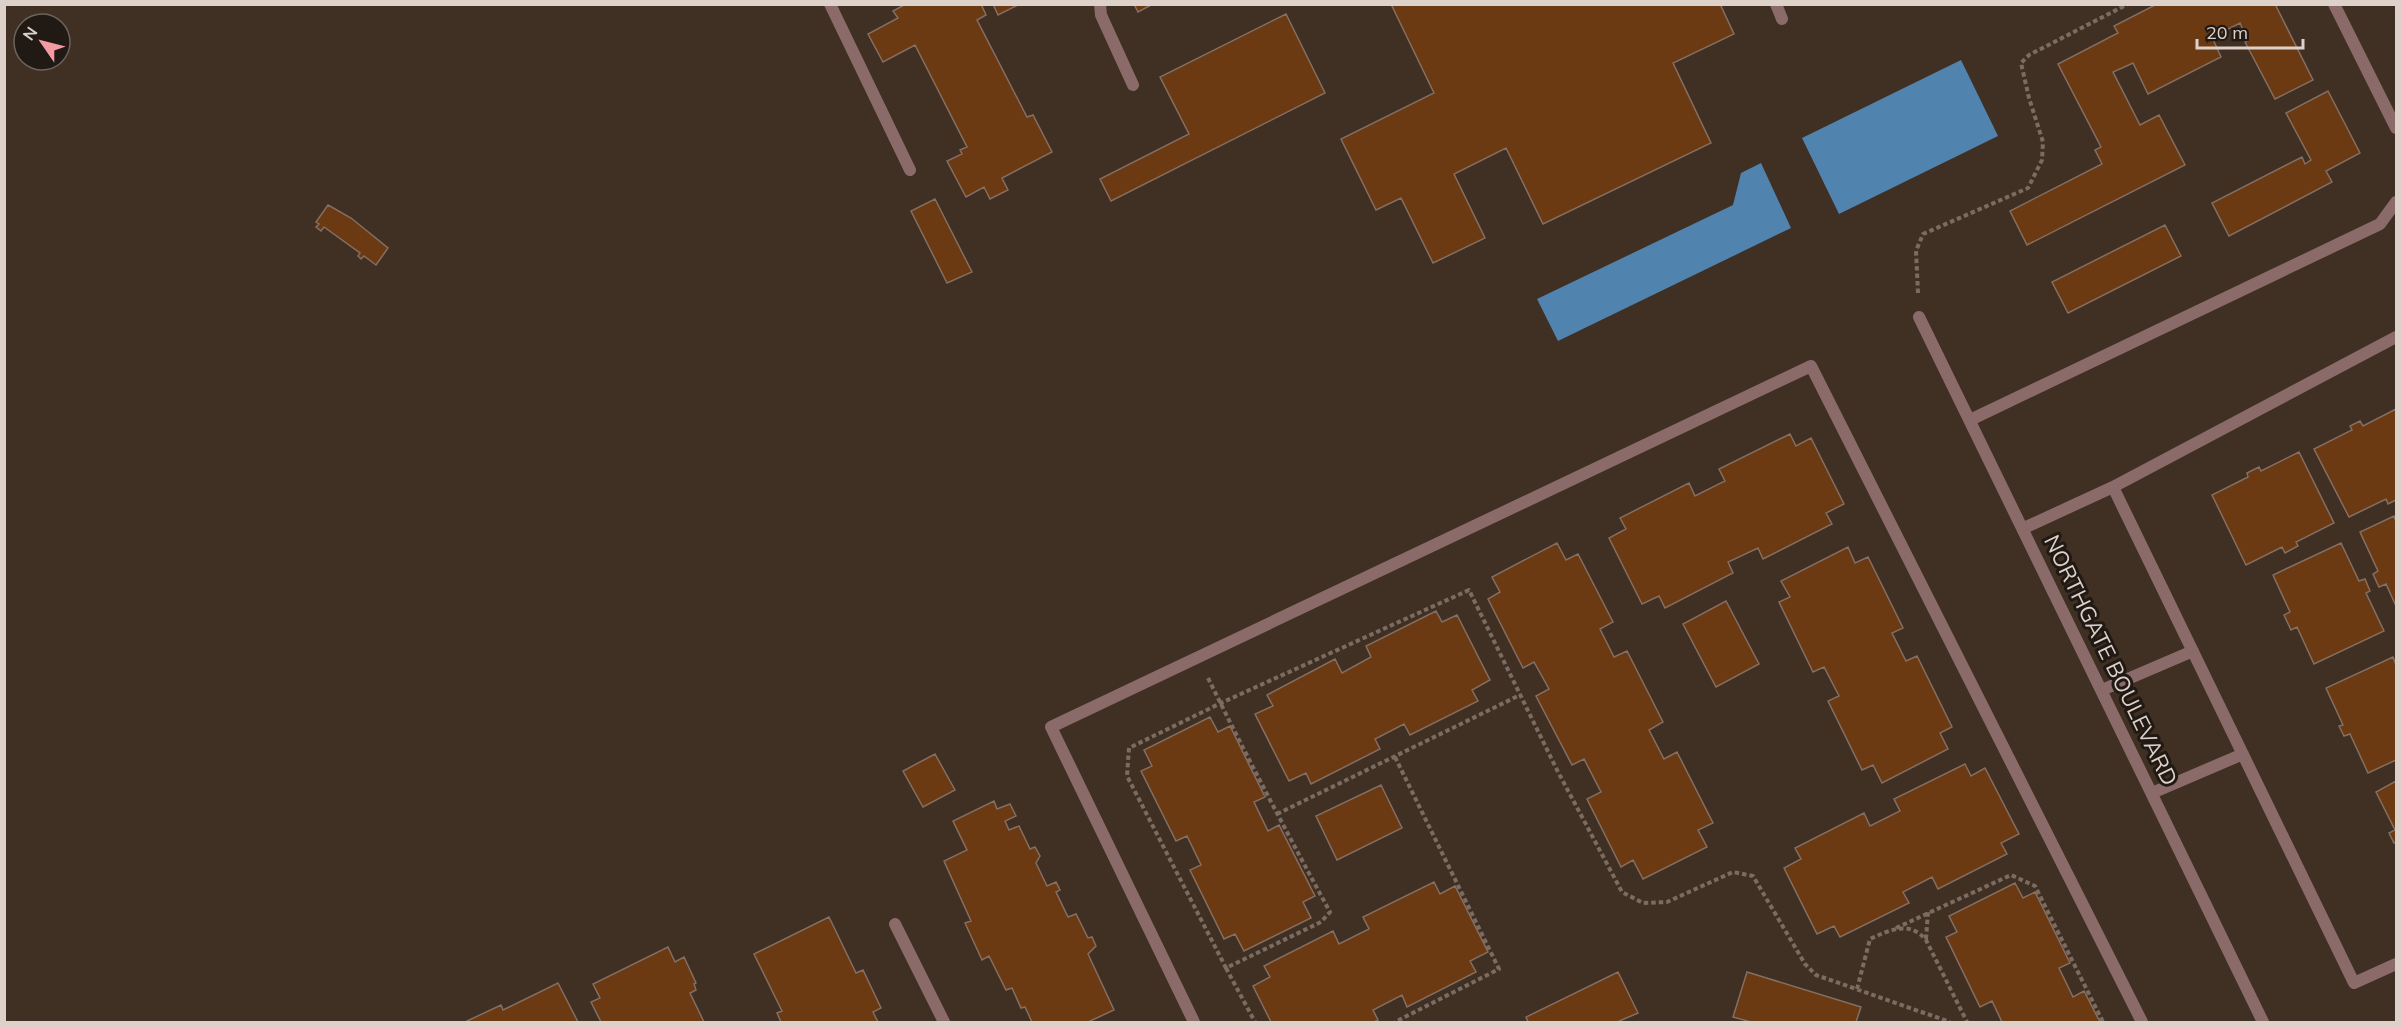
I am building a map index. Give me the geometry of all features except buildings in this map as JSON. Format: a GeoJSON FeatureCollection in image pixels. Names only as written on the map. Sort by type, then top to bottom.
{"type":"FeatureCollection","features":[{"type":"Feature","properties":{"kind":"street"},"geometry":{"type":"LineString","coordinates":[[830,4],[910,170]]}},
{"type":"Feature","properties":{"kind":"street"},"geometry":{"type":"LineString","coordinates":[[1100,4],[1101,15],[1133,85]]}},
{"type":"Feature","properties":{"kind":"street"},"geometry":{"type":"LineString","coordinates":[[1776,4],[1782,19]]}},
{"type":"Feature","properties":{"kind":"street"},"geometry":{"type":"LineString","coordinates":[[2334,4],[2397,128]]}},
{"type":"Feature","properties":{"kind":"street"},"geometry":{"type":"LineString","coordinates":[[1970,420],[2380,224],[2397,202]]}},
{"type":"Feature","properties":{"kind":"street","name":"NORTHGATE BOULEVARD"},"geometry":{"type":"LineString","coordinates":[[1919,317],[2024,528],[2263,1023]]}},
{"type":"Feature","properties":{"kind":"street"},"geometry":{"type":"LineString","coordinates":[[2024,528],[2113,487],[2397,337]]}},
{"type":"Feature","properties":{"kind":"street"},"geometry":{"type":"LineString","coordinates":[[1194,1023],[1051,728],[1811,366],[2142,1023]]}},
{"type":"Feature","properties":{"kind":"street"},"geometry":{"type":"LineString","coordinates":[[2113,487],[2354,982],[2397,964]]}},
{"type":"Feature","properties":{"kind":"street"},"geometry":{"type":"LineString","coordinates":[[2102,690],[2193,651]]}},
{"type":"Feature","properties":{"kind":"street"},"geometry":{"type":"LineString","coordinates":[[2152,793],[2243,754]]}},
{"type":"Feature","properties":{"kind":"street"},"geometry":{"type":"LineString","coordinates":[[895,924],[944,1023]]}},
{"type":"Feature","properties":{"kind":"path"},"geometry":{"type":"LineString","coordinates":[[1919,317],[1916,250],[1923,234],[2028,188],[2042,160],[2043,142],[2028,98],[2021,63],[2029,55],[2128,4]]}},
{"type":"Feature","properties":{"kind":"path"},"geometry":{"type":"LineString","coordinates":[[1255,1023],[1128,776],[1126,762],[1129,748],[1221,703],[1469,590],[1557,770],[1622,892],[1643,903],[1667,902],[1732,872],[1753,876],[1805,964],[1816,975],[1950,1023]]}},
{"type":"Feature","properties":{"kind":"path"},"geometry":{"type":"LineString","coordinates":[[1198,658],[1277,814],[1330,912],[1321,922],[1226,968]]}},
{"type":"Feature","properties":{"kind":"path"},"geometry":{"type":"LineString","coordinates":[[1277,814],[1520,695]]}},
{"type":"Feature","properties":{"kind":"path"},"geometry":{"type":"LineString","coordinates":[[1395,757],[1499,969],[1395,1023]]}},
{"type":"Feature","properties":{"kind":"path"},"geometry":{"type":"LineString","coordinates":[[1857,989],[1870,939],[2007,875],[2035,886],[2103,1023]]}},
{"type":"Feature","properties":{"kind":"path"},"geometry":{"type":"LineString","coordinates":[[1926,940],[1928,912]]}},
{"type":"Feature","properties":{"kind":"path"},"geometry":{"type":"LineString","coordinates":[[1896,928],[1904,927],[1917,932],[1926,940],[1966,1023]]}},
{"type":"Feature","properties":{"kind":"water"},"geometry":{"type":"Polygon","coordinates":[[[1961,60],[1998,136],[1839,214],[1802,138],[1961,60]]]}},
{"type":"Feature","properties":{"kind":"water"},"geometry":{"type":"Polygon","coordinates":[[[1761,163],[1791,228],[1558,341],[1537,299],[1733,205],[1741,173],[1761,163]]]}}]}
